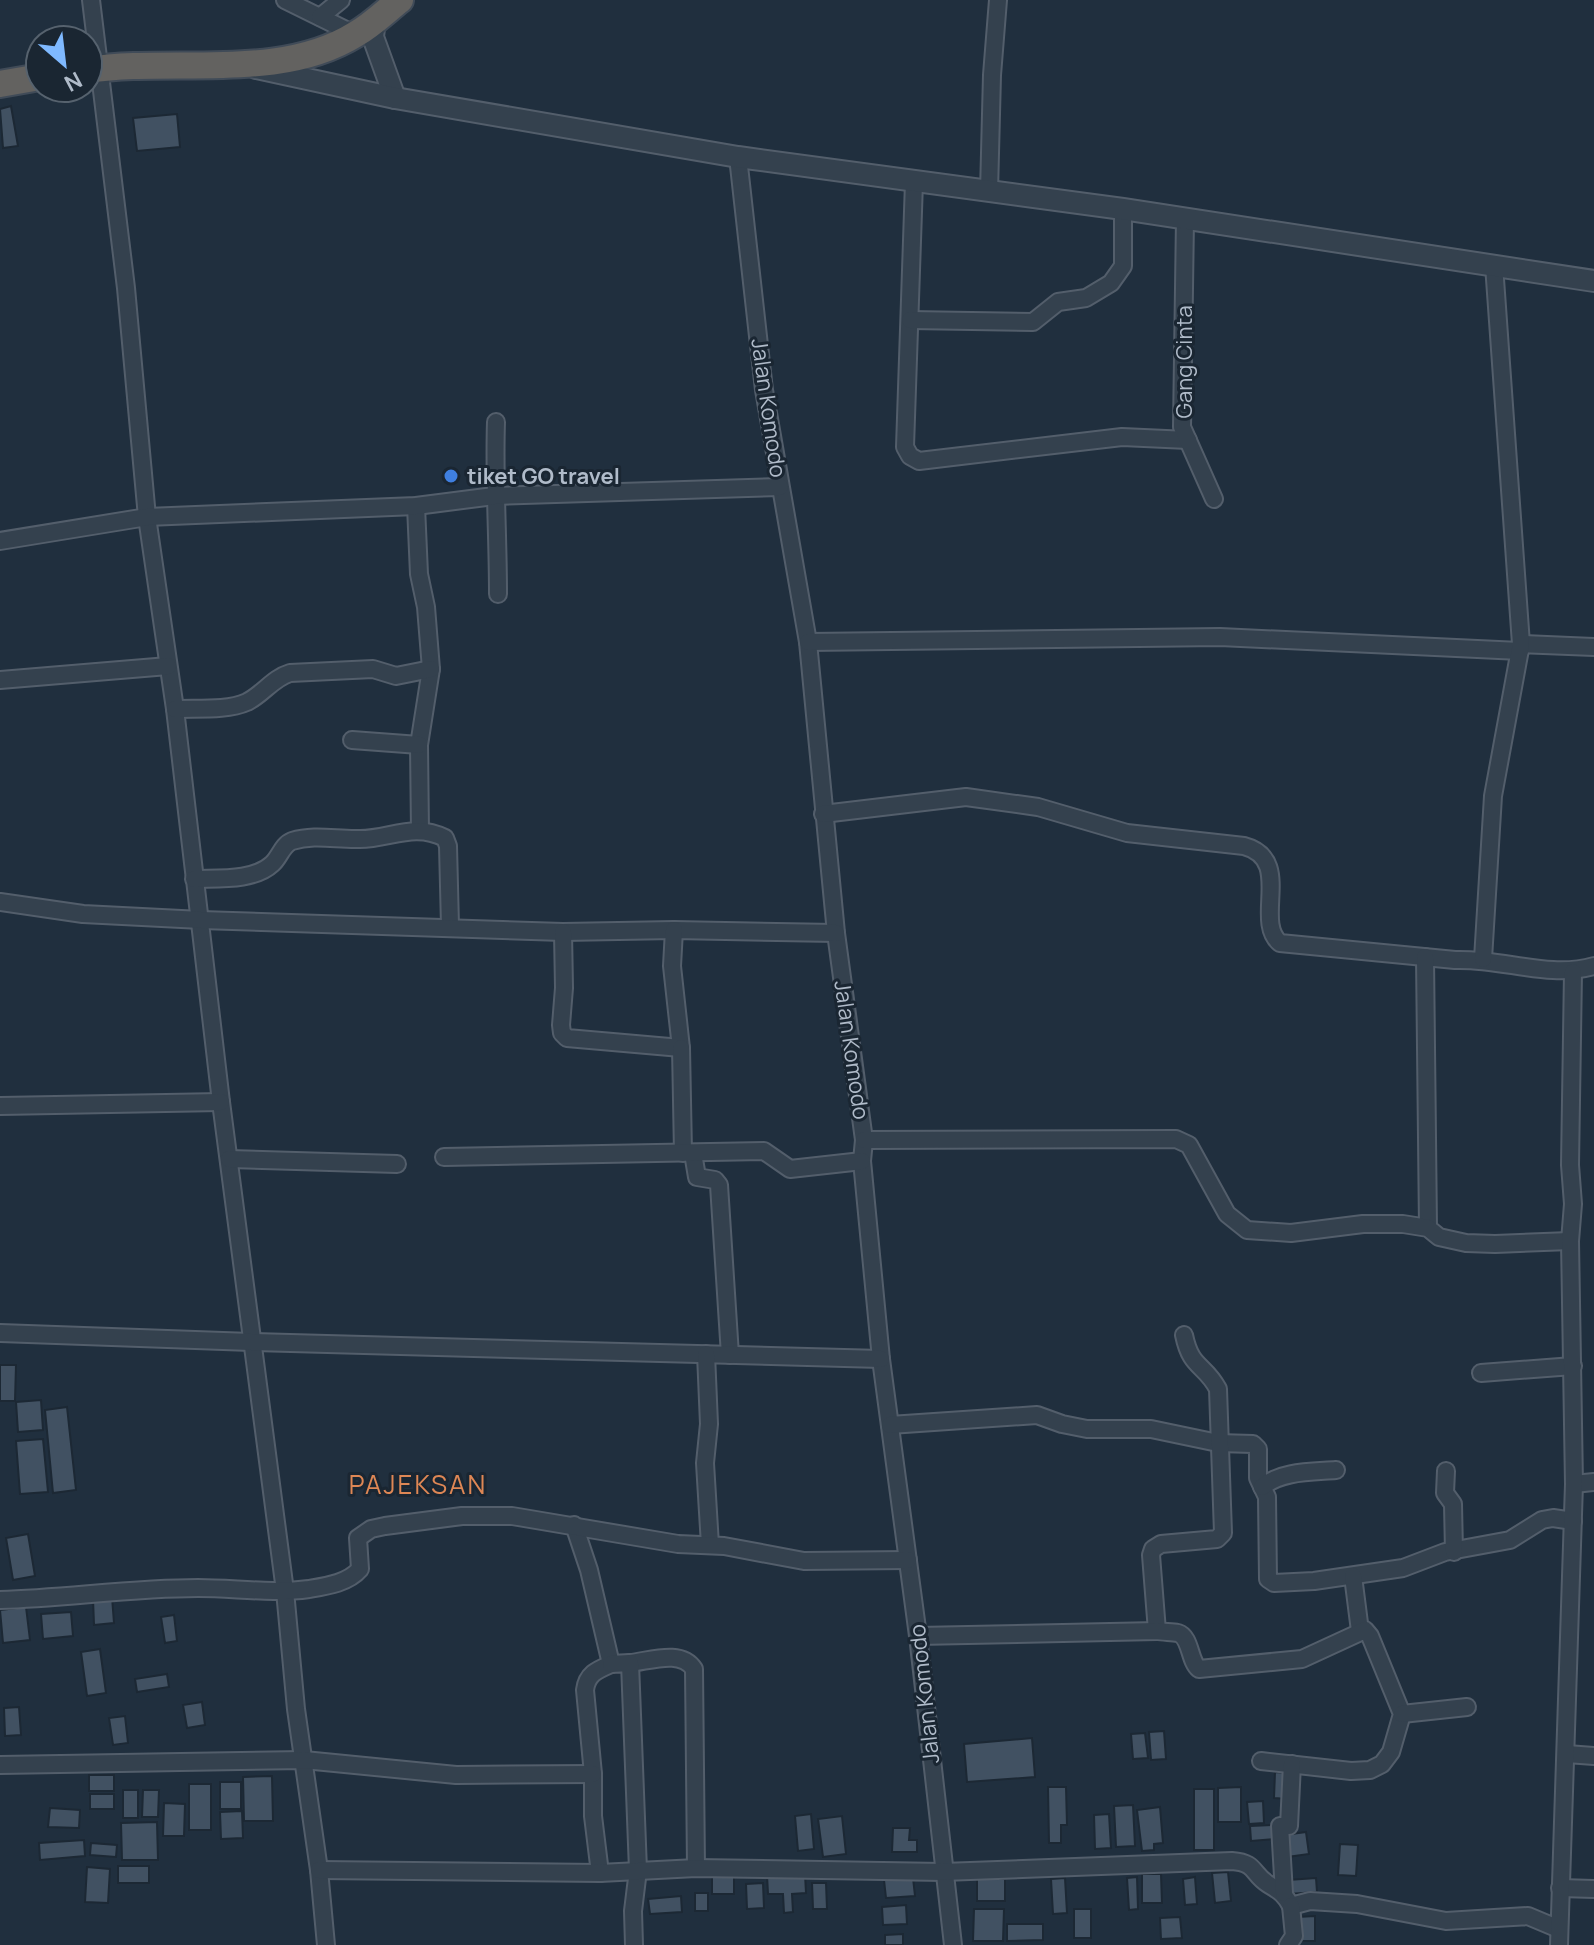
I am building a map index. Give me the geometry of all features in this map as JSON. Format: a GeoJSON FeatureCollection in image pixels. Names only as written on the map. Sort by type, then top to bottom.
{"type":"FeatureCollection","features":[{"type":"Feature","properties":{"kind":"highway"},"geometry":{"type":"LineString","coordinates":[[104,69],[236,64],[301,58],[365,27],[400,0]]}},
{"type":"Feature","properties":{"kind":"highway"},"geometry":{"type":"LineString","coordinates":[[0,84],[24,80]]}},
{"type":"Feature","properties":{"kind":"street"},"geometry":{"type":"LineString","coordinates":[[91,0],[92,24]]}},
{"type":"Feature","properties":{"kind":"street"},"geometry":{"type":"LineString","coordinates":[[285,0],[320,17],[365,27],[373,37],[395,98]]}},
{"type":"Feature","properties":{"kind":"street"},"geometry":{"type":"LineString","coordinates":[[320,17],[341,0]]}},
{"type":"Feature","properties":{"kind":"street"},"geometry":{"type":"LineString","coordinates":[[989,192],[992,75],[998,0]]}},
{"type":"Feature","properties":{"kind":"street"},"geometry":{"type":"LineString","coordinates":[[236,64],[395,98],[738,157],[1123,209],[1594,281]]}},
{"type":"Feature","properties":{"kind":"street"},"geometry":{"type":"LineString","coordinates":[[98,104],[126,288],[147,517],[175,709],[326,1945]]}},
{"type":"Feature","properties":{"kind":"street","name":"Jalan Komodo"},"geometry":{"type":"LineString","coordinates":[[738,157],[764,390],[808,642],[836,933],[864,1140],[862,1161],[881,1359],[918,1636],[953,1945]]}},
{"type":"Feature","properties":{"kind":"street"},"geometry":{"type":"LineString","coordinates":[[914,182],[905,447],[914,460],[1122,437],[1188,440]]}},
{"type":"Feature","properties":{"kind":"street"},"geometry":{"type":"LineString","coordinates":[[910,320],[1033,322],[1058,302],[1086,298],[1111,283],[1123,266],[1123,209]]}},
{"type":"Feature","properties":{"kind":"street","name":"Gang Cinta"},"geometry":{"type":"LineString","coordinates":[[1185,219],[1182,427],[1214,499]]}},
{"type":"Feature","properties":{"kind":"street"},"geometry":{"type":"LineString","coordinates":[[1483,959],[1493,796],[1521,647],[1494,265]]}},
{"type":"Feature","properties":{"kind":"street"},"geometry":{"type":"LineString","coordinates":[[496,422],[494,496],[498,527],[498,594]]}},
{"type":"Feature","properties":{"kind":"street"},"geometry":{"type":"LineString","coordinates":[[0,541],[147,517],[416,506],[494,496],[780,487]]}},
{"type":"Feature","properties":{"kind":"street"},"geometry":{"type":"LineString","coordinates":[[416,506],[419,574],[426,607],[431,669],[419,745],[420,831]]}},
{"type":"Feature","properties":{"kind":"street"},"geometry":{"type":"LineString","coordinates":[[808,642],[1220,637],[1594,647]]}},
{"type":"Feature","properties":{"kind":"street"},"geometry":{"type":"LineString","coordinates":[[0,680],[168,666]]}},
{"type":"Feature","properties":{"kind":"street"},"geometry":{"type":"LineString","coordinates":[[175,709],[242,704],[256,697],[280,676],[290,673],[373,669],[396,676],[431,669]]}},
{"type":"Feature","properties":{"kind":"street"},"geometry":{"type":"LineString","coordinates":[[352,740],[419,745]]}},
{"type":"Feature","properties":{"kind":"street"},"geometry":{"type":"LineString","coordinates":[[823,814],[966,797],[1038,807],[1127,833],[1244,846],[1260,853],[1269,872],[1272,932],[1280,943],[1455,960],[1483,959],[1573,972],[1594,966]]}},
{"type":"Feature","properties":{"kind":"street"},"geometry":{"type":"LineString","coordinates":[[194,879],[260,872],[271,865],[285,845],[294,841],[319,837],[364,840],[395,832],[434,832],[445,838],[448,846],[450,926]]}},
{"type":"Feature","properties":{"kind":"street"},"geometry":{"type":"LineString","coordinates":[[0,902],[83,914],[201,920],[563,932],[674,930],[836,933]]}},
{"type":"Feature","properties":{"kind":"street"},"geometry":{"type":"LineString","coordinates":[[674,930],[672,966],[688,1153],[697,1177],[715,1180],[719,1185],[730,1355]]}},
{"type":"Feature","properties":{"kind":"street"},"geometry":{"type":"LineString","coordinates":[[563,932],[561,1025],[562,1033],[567,1038],[681,1048]]}},
{"type":"Feature","properties":{"kind":"street"},"geometry":{"type":"LineString","coordinates":[[1425,957],[1428,1228]]}},
{"type":"Feature","properties":{"kind":"street"},"geometry":{"type":"LineString","coordinates":[[1559,1937],[1574,1484],[1570,1241],[1573,1204],[1570,1165],[1573,972]]}},
{"type":"Feature","properties":{"kind":"street"},"geometry":{"type":"LineString","coordinates":[[0,1106],[221,1102]]}},
{"type":"Feature","properties":{"kind":"street"},"geometry":{"type":"LineString","coordinates":[[864,1140],[1176,1139],[1189,1145],[1227,1214],[1247,1230],[1291,1233],[1403,1224],[1428,1228],[1439,1237],[1466,1243],[1570,1241]]}},
{"type":"Feature","properties":{"kind":"street"},"geometry":{"type":"LineString","coordinates":[[444,1157],[764,1151],[790,1169],[862,1161]]}},
{"type":"Feature","properties":{"kind":"street"},"geometry":{"type":"LineString","coordinates":[[229,1159],[397,1164]]}},
{"type":"Feature","properties":{"kind":"street"},"geometry":{"type":"LineString","coordinates":[[0,1333],[881,1359]]}},
{"type":"Feature","properties":{"kind":"street"},"geometry":{"type":"LineString","coordinates":[[1157,1631],[1153,1549],[1161,1544],[1217,1539],[1223,1533],[1218,1389],[1212,1377],[1193,1362],[1187,1352],[1184,1335]]}},
{"type":"Feature","properties":{"kind":"street"},"geometry":{"type":"LineString","coordinates":[[706,1354],[709,1424],[705,1463],[710,1545]]}},
{"type":"Feature","properties":{"kind":"street"},"geometry":{"type":"LineString","coordinates":[[1481,1373],[1573,1366]]}},
{"type":"Feature","properties":{"kind":"street"},"geometry":{"type":"LineString","coordinates":[[890,1425],[1037,1415],[1087,1429],[1151,1429],[1218,1443],[1256,1446],[1258,1478],[1267,1497],[1270,1582],[1289,1584],[1403,1568],[1425,1558],[1510,1540],[1542,1520],[1573,1521]]}},
{"type":"Feature","properties":{"kind":"street"},"geometry":{"type":"LineString","coordinates":[[1262,1487],[1290,1474],[1336,1470]]}},
{"type":"Feature","properties":{"kind":"street"},"geometry":{"type":"LineString","coordinates":[[1446,1471],[1445,1493],[1453,1504],[1454,1552]]}},
{"type":"Feature","properties":{"kind":"street"},"geometry":{"type":"LineString","coordinates":[[1574,1484],[1594,1482]]}},
{"type":"Feature","properties":{"kind":"street"},"geometry":{"type":"LineString","coordinates":[[0,1600],[196,1588],[311,1589],[348,1580],[355,1574],[360,1569],[358,1538],[371,1529],[479,1515],[512,1516],[804,1561],[908,1560]]}},
{"type":"Feature","properties":{"kind":"street"},"geometry":{"type":"LineString","coordinates":[[574,1525],[589,1570],[611,1664]]}},
{"type":"Feature","properties":{"kind":"street"},"geometry":{"type":"LineString","coordinates":[[1353,1576],[1360,1631]]}},
{"type":"Feature","properties":{"kind":"street"},"geometry":{"type":"LineString","coordinates":[[918,1636],[1157,1631],[1183,1635],[1193,1664],[1199,1669],[1302,1659],[1365,1630],[1402,1714],[1391,1752],[1382,1764],[1370,1770],[1261,1761]]}},
{"type":"Feature","properties":{"kind":"street"},"geometry":{"type":"LineString","coordinates":[[600,1873],[586,1718],[587,1679],[611,1664],[677,1657],[686,1659],[694,1669],[696,1868]]}},
{"type":"Feature","properties":{"kind":"street"},"geometry":{"type":"LineString","coordinates":[[630,1663],[638,1870],[633,1911],[634,1945]]}},
{"type":"Feature","properties":{"kind":"street"},"geometry":{"type":"LineString","coordinates":[[1402,1714],[1467,1707]]}},
{"type":"Feature","properties":{"kind":"street"},"geometry":{"type":"LineString","coordinates":[[1567,1754],[1594,1756]]}},
{"type":"Feature","properties":{"kind":"street"},"geometry":{"type":"LineString","coordinates":[[0,1765],[304,1760],[456,1775],[593,1774]]}},
{"type":"Feature","properties":{"kind":"street"},"geometry":{"type":"LineString","coordinates":[[1288,1945],[1294,1936],[1280,1826],[1289,1826],[1292,1764]]}},
{"type":"Feature","properties":{"kind":"street"},"geometry":{"type":"LineString","coordinates":[[319,1870],[600,1873],[696,1868],[943,1872],[1245,1862],[1288,1900],[1348,1903],[1446,1921],[1528,1916],[1559,1937]]}},
{"type":"Feature","properties":{"kind":"street"},"geometry":{"type":"LineString","coordinates":[[1560,1888],[1594,1889]]}},
{"type":"Feature","properties":{"kind":"building"},"geometry":{"type":"Polygon","coordinates":[[[11,106],[18,146],[3,148],[0,109],[11,106]]]}},
{"type":"Feature","properties":{"kind":"building"},"geometry":{"type":"Polygon","coordinates":[[[177,114],[180,147],[137,151],[133,118],[177,114]]]}},
{"type":"Feature","properties":{"kind":"building"},"geometry":{"type":"Polygon","coordinates":[[[0,1365],[16,1365],[15,1401],[0,1401],[0,1365]]]}},
{"type":"Feature","properties":{"kind":"building"},"geometry":{"type":"Polygon","coordinates":[[[41,1400],[43,1430],[18,1432],[16,1402],[41,1400]]]}},
{"type":"Feature","properties":{"kind":"building"},"geometry":{"type":"Polygon","coordinates":[[[67,1407],[76,1490],[53,1493],[45,1410],[67,1407]]]}},
{"type":"Feature","properties":{"kind":"building"},"geometry":{"type":"Polygon","coordinates":[[[43,1439],[48,1492],[20,1494],[16,1441],[43,1439]]]}},
{"type":"Feature","properties":{"kind":"building"},"geometry":{"type":"Polygon","coordinates":[[[28,1534],[35,1576],[13,1580],[6,1538],[28,1534]]]}},
{"type":"Feature","properties":{"kind":"building"},"geometry":{"type":"Polygon","coordinates":[[[112,1597],[114,1623],[94,1625],[93,1599],[112,1597]]]}},
{"type":"Feature","properties":{"kind":"building"},"geometry":{"type":"Polygon","coordinates":[[[26,1607],[30,1640],[3,1643],[0,1610],[26,1607]]]}},
{"type":"Feature","properties":{"kind":"building"},"geometry":{"type":"Polygon","coordinates":[[[71,1612],[73,1636],[43,1639],[41,1614],[71,1612]]]}},
{"type":"Feature","properties":{"kind":"building"},"geometry":{"type":"Polygon","coordinates":[[[174,1615],[177,1641],[165,1643],[161,1617],[174,1615]]]}},
{"type":"Feature","properties":{"kind":"building"},"geometry":{"type":"Polygon","coordinates":[[[100,1649],[106,1693],[87,1696],[81,1652],[100,1649]]]}},
{"type":"Feature","properties":{"kind":"building"},"geometry":{"type":"Polygon","coordinates":[[[167,1674],[169,1687],[137,1692],[135,1679],[167,1674]]]}},
{"type":"Feature","properties":{"kind":"building"},"geometry":{"type":"Polygon","coordinates":[[[202,1702],[205,1725],[187,1728],[183,1705],[202,1702]]]}},
{"type":"Feature","properties":{"kind":"building"},"geometry":{"type":"Polygon","coordinates":[[[19,1707],[21,1735],[5,1736],[4,1708],[19,1707]]]}},
{"type":"Feature","properties":{"kind":"building"},"geometry":{"type":"Polygon","coordinates":[[[125,1716],[128,1743],[113,1745],[109,1718],[125,1716]]]}},
{"type":"Feature","properties":{"kind":"building"},"geometry":{"type":"Polygon","coordinates":[[[1164,1731],[1166,1759],[1151,1760],[1149,1732],[1164,1731]]]}},
{"type":"Feature","properties":{"kind":"building"},"geometry":{"type":"Polygon","coordinates":[[[1145,1733],[1148,1758],[1133,1759],[1131,1734],[1145,1733]]]}},
{"type":"Feature","properties":{"kind":"building"},"geometry":{"type":"Polygon","coordinates":[[[1032,1738],[1035,1777],[967,1782],[964,1744],[1032,1738]]]}},
{"type":"Feature","properties":{"kind":"building"},"geometry":{"type":"Polygon","coordinates":[[[1275,1772],[1289,1773],[1288,1799],[1274,1798],[1275,1772]]]}},
{"type":"Feature","properties":{"kind":"building"},"geometry":{"type":"Polygon","coordinates":[[[89,1775],[114,1775],[114,1791],[89,1791],[89,1775]]]}},
{"type":"Feature","properties":{"kind":"building"},"geometry":{"type":"Polygon","coordinates":[[[272,1776],[273,1821],[244,1821],[243,1777],[272,1776]]]}},
{"type":"Feature","properties":{"kind":"building"},"geometry":{"type":"Polygon","coordinates":[[[220,1782],[241,1782],[241,1809],[220,1809],[220,1782]]]}},
{"type":"Feature","properties":{"kind":"building"},"geometry":{"type":"Polygon","coordinates":[[[189,1784],[211,1784],[211,1830],[189,1830],[189,1784]]]}},
{"type":"Feature","properties":{"kind":"building"},"geometry":{"type":"Polygon","coordinates":[[[1048,1787],[1066,1787],[1067,1825],[1061,1825],[1061,1843],[1049,1843],[1048,1787]]]}},
{"type":"Feature","properties":{"kind":"building"},"geometry":{"type":"Polygon","coordinates":[[[1241,1787],[1241,1822],[1218,1822],[1218,1788],[1241,1787]]]}},
{"type":"Feature","properties":{"kind":"building"},"geometry":{"type":"Polygon","coordinates":[[[1194,1789],[1214,1789],[1214,1850],[1194,1850],[1194,1789]]]}},
{"type":"Feature","properties":{"kind":"building"},"geometry":{"type":"Polygon","coordinates":[[[123,1790],[138,1790],[138,1818],[123,1818],[123,1790]]]}},
{"type":"Feature","properties":{"kind":"building"},"geometry":{"type":"Polygon","coordinates":[[[143,1790],[159,1790],[158,1817],[142,1817],[143,1790]]]}},
{"type":"Feature","properties":{"kind":"building"},"geometry":{"type":"Polygon","coordinates":[[[90,1794],[114,1794],[114,1809],[90,1809],[90,1794]]]}},
{"type":"Feature","properties":{"kind":"building"},"geometry":{"type":"Polygon","coordinates":[[[1263,1801],[1264,1823],[1249,1824],[1247,1802],[1263,1801]]]}},
{"type":"Feature","properties":{"kind":"building"},"geometry":{"type":"Polygon","coordinates":[[[164,1803],[185,1804],[184,1836],[163,1836],[164,1803]]]}},
{"type":"Feature","properties":{"kind":"building"},"geometry":{"type":"Polygon","coordinates":[[[1133,1805],[1135,1846],[1116,1847],[1114,1806],[1133,1805]]]}},
{"type":"Feature","properties":{"kind":"building"},"geometry":{"type":"Polygon","coordinates":[[[1160,1807],[1163,1843],[1154,1844],[1154,1850],[1142,1851],[1137,1810],[1160,1807]]]}},
{"type":"Feature","properties":{"kind":"building"},"geometry":{"type":"Polygon","coordinates":[[[50,1808],[80,1810],[79,1828],[48,1827],[50,1808]]]}},
{"type":"Feature","properties":{"kind":"building"},"geometry":{"type":"Polygon","coordinates":[[[242,1811],[243,1838],[221,1839],[220,1812],[242,1811]]]}},
{"type":"Feature","properties":{"kind":"building"},"geometry":{"type":"Polygon","coordinates":[[[811,1814],[814,1849],[798,1851],[795,1816],[811,1814]]]}},
{"type":"Feature","properties":{"kind":"building"},"geometry":{"type":"Polygon","coordinates":[[[1109,1814],[1111,1848],[1095,1849],[1094,1815],[1109,1814]]]}},
{"type":"Feature","properties":{"kind":"building"},"geometry":{"type":"Polygon","coordinates":[[[842,1816],[846,1854],[823,1857],[818,1819],[842,1816]]]}},
{"type":"Feature","properties":{"kind":"building"},"geometry":{"type":"Polygon","coordinates":[[[157,1822],[158,1860],[122,1860],[121,1823],[157,1822]]]}},
{"type":"Feature","properties":{"kind":"building"},"geometry":{"type":"Polygon","coordinates":[[[1273,1825],[1275,1839],[1251,1841],[1250,1826],[1273,1825]]]}},
{"type":"Feature","properties":{"kind":"building"},"geometry":{"type":"Polygon","coordinates":[[[893,1828],[910,1828],[909,1840],[917,1840],[917,1852],[892,1852],[893,1828]]]}},
{"type":"Feature","properties":{"kind":"building"},"geometry":{"type":"Polygon","coordinates":[[[1306,1832],[1309,1854],[1287,1857],[1284,1835],[1306,1832]]]}},
{"type":"Feature","properties":{"kind":"building"},"geometry":{"type":"Polygon","coordinates":[[[84,1840],[85,1856],[40,1860],[39,1843],[84,1840]]]}},
{"type":"Feature","properties":{"kind":"building"},"geometry":{"type":"Polygon","coordinates":[[[91,1843],[117,1845],[116,1857],[90,1855],[91,1843]]]}},
{"type":"Feature","properties":{"kind":"building"},"geometry":{"type":"Polygon","coordinates":[[[1340,1844],[1358,1845],[1356,1876],[1338,1875],[1340,1844]]]}},
{"type":"Feature","properties":{"kind":"building"},"geometry":{"type":"Polygon","coordinates":[[[118,1866],[149,1866],[149,1883],[118,1883],[118,1866]]]}},
{"type":"Feature","properties":{"kind":"building"},"geometry":{"type":"Polygon","coordinates":[[[87,1867],[110,1869],[108,1903],[85,1902],[87,1867]]]}},
{"type":"Feature","properties":{"kind":"building"},"geometry":{"type":"Polygon","coordinates":[[[712,1872],[734,1872],[734,1894],[712,1894],[712,1872]]]}},
{"type":"Feature","properties":{"kind":"building"},"geometry":{"type":"Polygon","coordinates":[[[1228,1872],[1231,1901],[1215,1903],[1212,1873],[1228,1872]]]}},
{"type":"Feature","properties":{"kind":"building"},"geometry":{"type":"Polygon","coordinates":[[[805,1874],[806,1893],[792,1894],[793,1912],[784,1913],[783,1894],[768,1894],[767,1875],[805,1874]]]}},
{"type":"Feature","properties":{"kind":"building"},"geometry":{"type":"Polygon","coordinates":[[[1142,1874],[1161,1874],[1162,1903],[1142,1903],[1142,1874]]]}},
{"type":"Feature","properties":{"kind":"building"},"geometry":{"type":"Polygon","coordinates":[[[1137,1877],[1138,1909],[1129,1910],[1127,1878],[1137,1877]]]}},
{"type":"Feature","properties":{"kind":"building"},"geometry":{"type":"Polygon","coordinates":[[[1195,1877],[1197,1904],[1185,1905],[1183,1879],[1195,1877]]]}},
{"type":"Feature","properties":{"kind":"building"},"geometry":{"type":"Polygon","coordinates":[[[913,1878],[915,1896],[886,1898],[884,1880],[913,1878]]]}},
{"type":"Feature","properties":{"kind":"building"},"geometry":{"type":"Polygon","coordinates":[[[1065,1878],[1067,1913],[1053,1914],[1051,1879],[1065,1878]]]}},
{"type":"Feature","properties":{"kind":"building"},"geometry":{"type":"Polygon","coordinates":[[[1316,1878],[1317,1892],[1289,1894],[1288,1880],[1316,1878]]]}},
{"type":"Feature","properties":{"kind":"building"},"geometry":{"type":"Polygon","coordinates":[[[977,1879],[1005,1879],[1005,1901],[977,1901],[977,1879]]]}},
{"type":"Feature","properties":{"kind":"building"},"geometry":{"type":"Polygon","coordinates":[[[763,1883],[764,1908],[747,1909],[746,1884],[763,1883]]]}},
{"type":"Feature","properties":{"kind":"building"},"geometry":{"type":"Polygon","coordinates":[[[812,1883],[826,1883],[827,1909],[813,1909],[812,1883]]]}},
{"type":"Feature","properties":{"kind":"building"},"geometry":{"type":"Polygon","coordinates":[[[695,1893],[708,1893],[708,1911],[695,1911],[695,1893]]]}},
{"type":"Feature","properties":{"kind":"building"},"geometry":{"type":"Polygon","coordinates":[[[681,1896],[682,1912],[650,1914],[648,1899],[681,1896]]]}},
{"type":"Feature","properties":{"kind":"building"},"geometry":{"type":"Polygon","coordinates":[[[906,1905],[907,1924],[883,1925],[882,1907],[906,1905]]]}},
{"type":"Feature","properties":{"kind":"building"},"geometry":{"type":"Polygon","coordinates":[[[974,1909],[1004,1909],[1003,1941],[973,1941],[974,1909]]]}},
{"type":"Feature","properties":{"kind":"building"},"geometry":{"type":"Polygon","coordinates":[[[1074,1909],[1091,1909],[1091,1938],[1074,1938],[1074,1909]]]}},
{"type":"Feature","properties":{"kind":"building"},"geometry":{"type":"Polygon","coordinates":[[[1315,1916],[1315,1941],[1298,1941],[1297,1917],[1315,1916]]]}},
{"type":"Feature","properties":{"kind":"building"},"geometry":{"type":"Polygon","coordinates":[[[1180,1917],[1182,1938],[1161,1939],[1160,1918],[1180,1917]]]}},
{"type":"Feature","properties":{"kind":"building"},"geometry":{"type":"Polygon","coordinates":[[[1007,1924],[1043,1924],[1043,1940],[1007,1941],[1007,1924]]]}},
{"type":"Feature","properties":{"kind":"building"},"geometry":{"type":"Polygon","coordinates":[[[903,1934],[903,1945],[885,1945],[885,1935],[903,1934]]]}},
{"type":"Feature","properties":{"kind":"place","name":"tiket GO travel"},"geometry":{"type":"Point","coordinates":[451,476]}},
{"type":"Feature","properties":{"kind":"district","name":"PAJEKSAN"},"geometry":{"type":"Point","coordinates":[418,1484]}}]}
